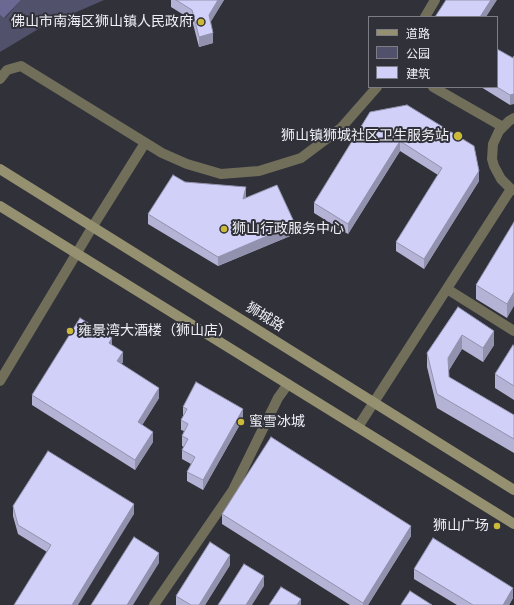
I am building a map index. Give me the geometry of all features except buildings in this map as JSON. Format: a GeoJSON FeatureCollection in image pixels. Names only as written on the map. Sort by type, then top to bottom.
{"type":"FeatureCollection","features":[{"type":"Feature","properties":{"kind":"street"},"geometry":{"type":"LineString","coordinates":[[426,16],[435,0]]}},
{"type":"Feature","properties":{"kind":"street"},"geometry":{"type":"LineString","coordinates":[[0,79],[7,70],[21,66],[162,153],[187,164],[221,174],[260,171],[301,158],[341,128],[376,88]]}},
{"type":"Feature","properties":{"kind":"street"},"geometry":{"type":"LineString","coordinates":[[435,88],[502,127]]}},
{"type":"Feature","properties":{"kind":"street"},"geometry":{"type":"LineString","coordinates":[[358,427],[513,189],[501,179],[492,159],[493,144],[499,131],[514,118]]}},
{"type":"Feature","properties":{"kind":"street"},"geometry":{"type":"LineString","coordinates":[[0,381],[93,226],[145,143]]}},
{"type":"Feature","properties":{"kind":"street","name":"狮城路"},"geometry":{"type":"LineString","coordinates":[[0,169],[514,490]]}},
{"type":"Feature","properties":{"kind":"street"},"geometry":{"type":"LineString","coordinates":[[0,206],[514,524]]}},
{"type":"Feature","properties":{"kind":"street"},"geometry":{"type":"LineString","coordinates":[[447,289],[514,331]]}},
{"type":"Feature","properties":{"kind":"street"},"geometry":{"type":"LineString","coordinates":[[155,605],[233,490],[278,398],[288,384]]}},
{"type":"Feature","properties":{"kind":"green space"},"geometry":{"type":"Polygon","coordinates":[[[21,0],[104,0],[40,28],[0,52],[0,15],[5,18],[21,0]]]}},
{"type":"Feature","properties":{"kind":"shaded area"},"geometry":{"type":"Polygon","coordinates":[[[0,0],[21,0],[4,18],[0,15],[0,0]]]}},
{"type":"Feature","properties":{"kind":"place","name":"佛山市南海区狮山镇人民政府"},"geometry":{"type":"Point","coordinates":[201,22]}},
{"type":"Feature","properties":{"kind":"place","name":"狮山镇狮城社区卫生服务站"},"geometry":{"type":"Point","coordinates":[458,136]}},
{"type":"Feature","properties":{"kind":"place","name":"狮山行政服务中心"},"geometry":{"type":"Point","coordinates":[224,229]}},
{"type":"Feature","properties":{"kind":"place","name":"雍景湾大酒楼（狮山店）"},"geometry":{"type":"Point","coordinates":[70,331]}},
{"type":"Feature","properties":{"kind":"place","name":"蜜雪冰城"},"geometry":{"type":"Point","coordinates":[241,422]}},
{"type":"Feature","properties":{"kind":"place","name":"狮山广场"},"geometry":{"type":"Point","coordinates":[497,526]}}]}
